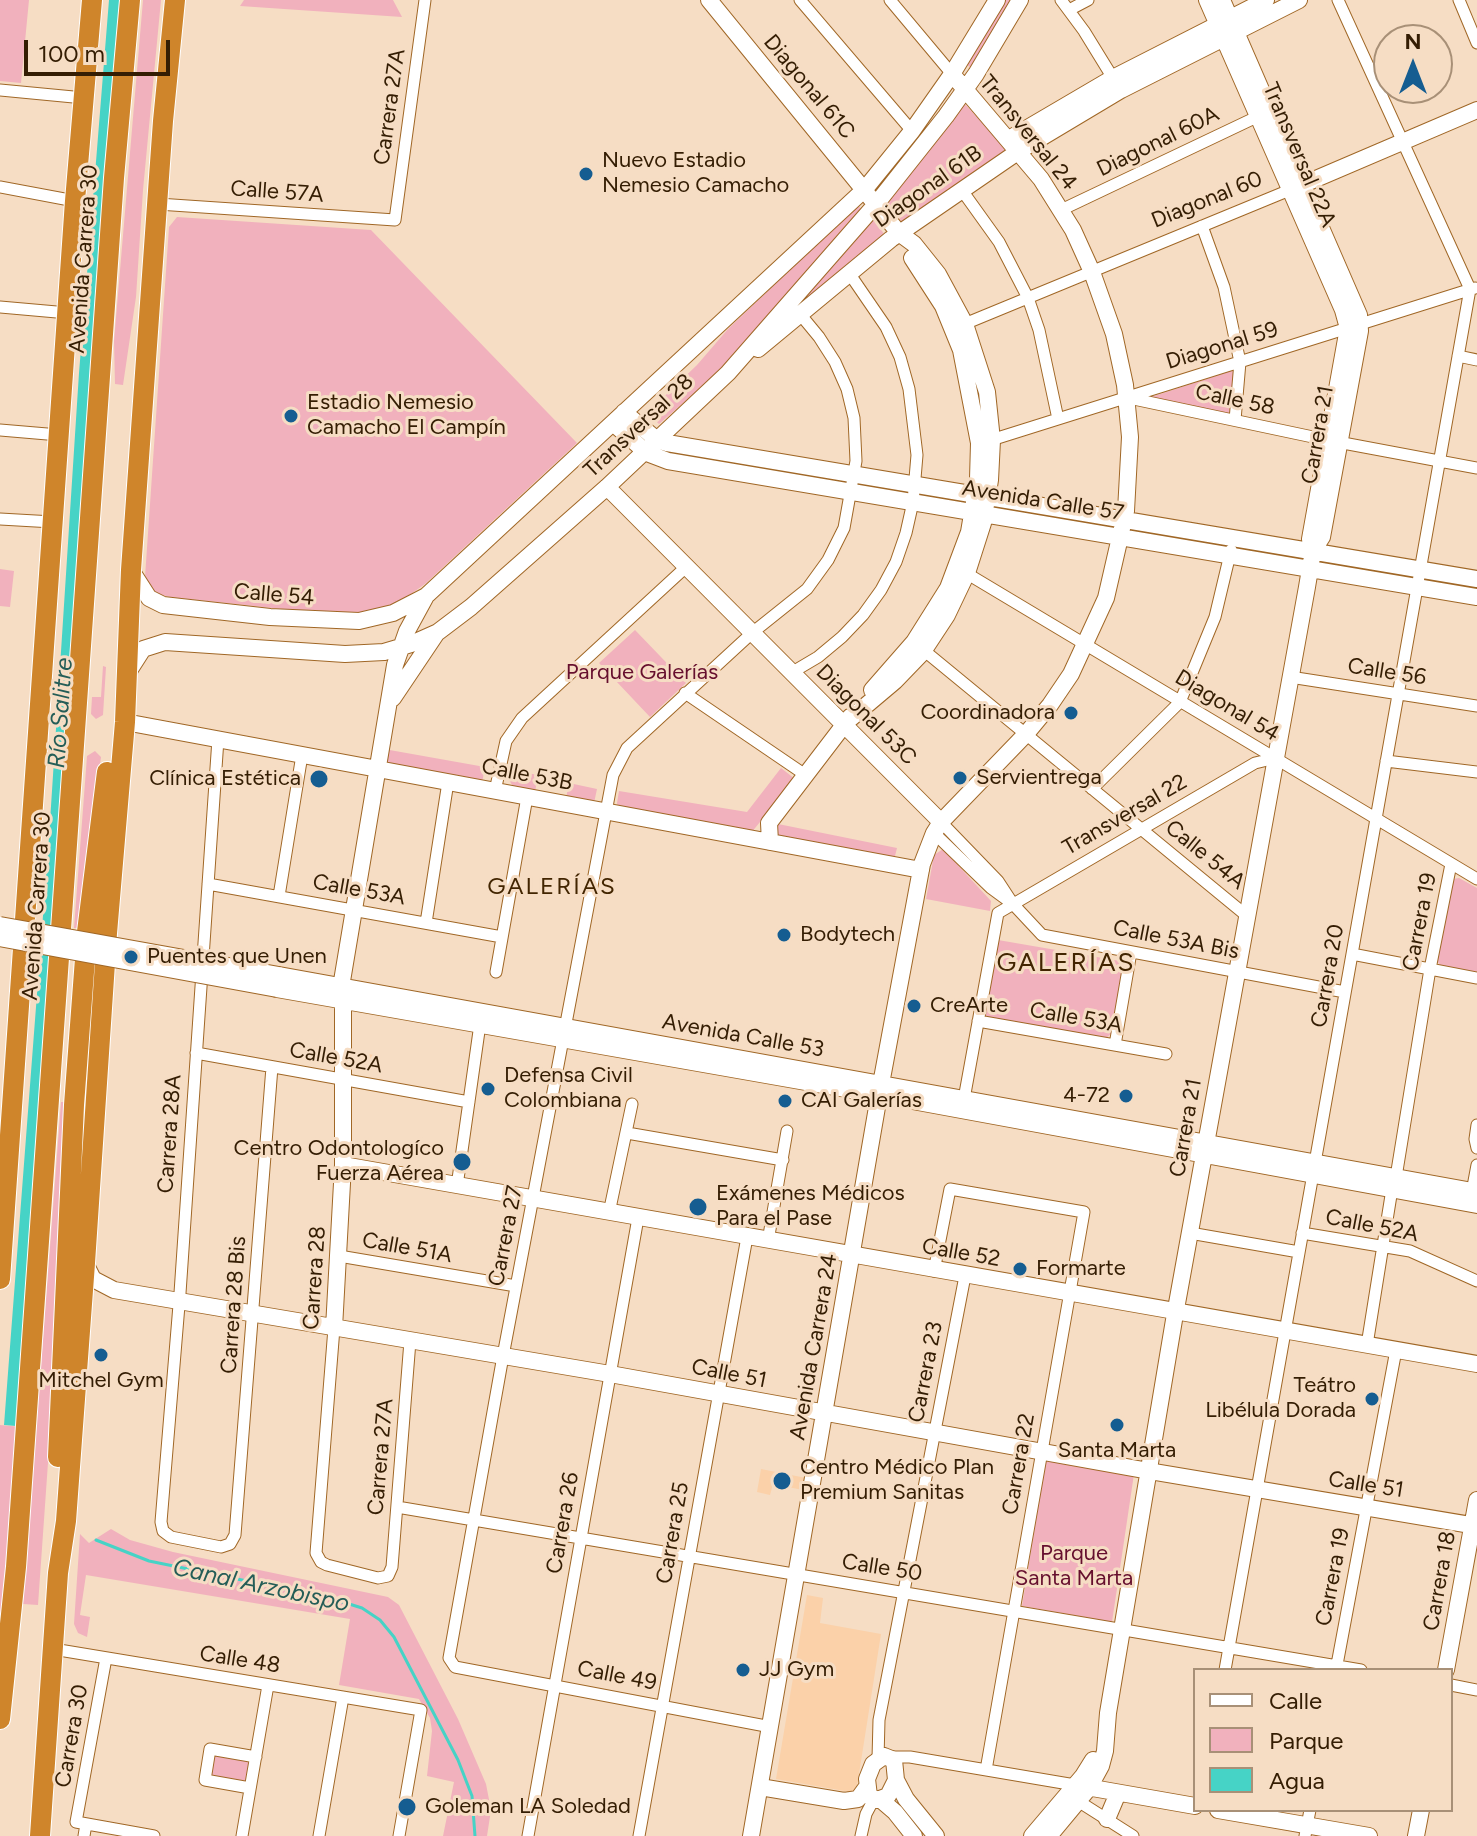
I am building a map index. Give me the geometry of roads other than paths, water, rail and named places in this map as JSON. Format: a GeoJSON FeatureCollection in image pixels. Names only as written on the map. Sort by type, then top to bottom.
{"type":"FeatureCollection","features":[{"type":"Feature","properties":{"kind":"highway","name":"Avenida Carrera 30"},"geometry":{"type":"LineString","coordinates":[[0,1279],[6,1096],[28,904],[75,201],[92,0]]}},
{"type":"Feature","properties":{"kind":"highway","name":"Avenida Carrera 30"},"geometry":{"type":"LineString","coordinates":[[0,1719],[17,1551],[113,194],[130,0]]}},
{"type":"Feature","properties":{"kind":"highway"},"geometry":{"type":"LineString","coordinates":[[40,1836],[125,722],[131,570],[175,0]]}},
{"type":"Feature","properties":{"kind":"highway"},"geometry":{"type":"LineString","coordinates":[[58,1573],[55,1523],[60,1388],[83,971],[113,726],[125,678]]}},
{"type":"Feature","properties":{"kind":"highway"},"geometry":{"type":"LineString","coordinates":[[0,918],[13,916],[28,904]]}},
{"type":"Feature","properties":{"kind":"street","name":"Carrera 27A"},"geometry":{"type":"LineString","coordinates":[[395,220],[425,0]]}},
{"type":"Feature","properties":{"kind":"street"},"geometry":{"type":"LineString","coordinates":[[800,0],[912,131]]}},
{"type":"Feature","properties":{"kind":"street"},"geometry":{"type":"LineString","coordinates":[[890,0],[952,74]]}},
{"type":"Feature","properties":{"kind":"street"},"geometry":{"type":"LineString","coordinates":[[865,189],[912,131],[952,74],[997,0]]}},
{"type":"Feature","properties":{"kind":"street"},"geometry":{"type":"LineString","coordinates":[[877,203],[965,89],[1020,0]]}},
{"type":"Feature","properties":{"kind":"street"},"geometry":{"type":"LineString","coordinates":[[1088,0],[1065,5],[1117,84]]}},
{"type":"Feature","properties":{"kind":"street","name":"Transversal 22A"},"geometry":{"type":"LineString","coordinates":[[1207,0],[1227,28],[1297,187],[1356,306],[1354,326]]}},
{"type":"Feature","properties":{"kind":"street","name":"Transversal 22A"},"geometry":{"type":"LineString","coordinates":[[1222,0],[1227,28]]}},
{"type":"Feature","properties":{"kind":"street","name":"Diagonal 61B"},"geometry":{"type":"LineString","coordinates":[[1227,28],[1266,0]]}},
{"type":"Feature","properties":{"kind":"street","name":"Diagonal 61B"},"geometry":{"type":"LineString","coordinates":[[728,373],[899,233],[961,189],[1014,145],[1117,84],[1227,28],[1299,0]]}},
{"type":"Feature","properties":{"kind":"street"},"geometry":{"type":"LineString","coordinates":[[1338,0],[1402,143],[1474,288]]}},
{"type":"Feature","properties":{"kind":"street"},"geometry":{"type":"LineString","coordinates":[[1459,0],[1477,43]]}},
{"type":"Feature","properties":{"kind":"street","name":"Diagonal 61C"},"geometry":{"type":"LineString","coordinates":[[711,1],[877,203],[960,326],[967,371],[986,442],[980,513],[962,570],[937,608],[919,646],[895,681],[844,724],[769,823],[770,842]]}},
{"type":"Feature","properties":{"kind":"street","name":"Transversal 24"},"geometry":{"type":"LineString","coordinates":[[937,828],[1026,734],[1061,689],[1087,644],[1106,598],[1122,537],[1130,459],[1126,397],[1114,334],[1092,272],[1061,210],[1014,145],[952,74]]}},
{"type":"Feature","properties":{"kind":"street"},"geometry":{"type":"LineString","coordinates":[[0,90],[84,98]]}},
{"type":"Feature","properties":{"kind":"street","name":"Diagonal 60"},"geometry":{"type":"LineString","coordinates":[[960,326],[1477,110]]}},
{"type":"Feature","properties":{"kind":"street","name":"Diagonal 60A"},"geometry":{"type":"LineString","coordinates":[[1061,210],[1264,113]]}},
{"type":"Feature","properties":{"kind":"street"},"geometry":{"type":"LineString","coordinates":[[0,187],[75,201]]}},
{"type":"Feature","properties":{"kind":"street","name":"Transversal 28"},"geometry":{"type":"LineString","coordinates":[[426,596],[865,189]]}},
{"type":"Feature","properties":{"kind":"street"},"geometry":{"type":"LineString","coordinates":[[961,189],[999,242],[1028,298],[1039,330],[1058,419]]}},
{"type":"Feature","properties":{"kind":"street","name":"Transversal 28"},"geometry":{"type":"LineString","coordinates":[[400,648],[438,632],[471,607],[607,487],[728,373],[877,203]]}},
{"type":"Feature","properties":{"kind":"street","name":"Calle 57A"},"geometry":{"type":"LineString","coordinates":[[158,204],[395,220]]}},
{"type":"Feature","properties":{"kind":"street"},"geometry":{"type":"LineString","coordinates":[[1202,226],[1224,287],[1240,362],[1235,420]]}},
{"type":"Feature","properties":{"kind":"street"},"geometry":{"type":"LineString","coordinates":[[791,673],[818,657],[842,637],[881,590],[901,548],[913,502],[915,422],[900,357],[875,308],[849,273]]}},
{"type":"Feature","properties":{"kind":"street","name":"Diagonal 59"},"geometry":{"type":"LineString","coordinates":[[986,442],[1474,288]]}},
{"type":"Feature","properties":{"kind":"street","name":"Carrera 20"},"geometry":{"type":"LineString","coordinates":[[1225,1668],[1439,461],[1474,288]]}},
{"type":"Feature","properties":{"kind":"street"},"geometry":{"type":"LineString","coordinates":[[0,307],[68,313]]}},
{"type":"Feature","properties":{"kind":"street","name":"Carrera 27"},"geometry":{"type":"LineString","coordinates":[[455,1667],[449,1658],[473,1520],[613,775],[627,748],[752,633],[807,589],[828,560],[844,528],[855,474],[857,448],[854,418],[847,389],[835,362],[800,314]]}},
{"type":"Feature","properties":{"kind":"street","name":"Carrera 21"},"geometry":{"type":"LineString","coordinates":[[1081,1791],[1108,1713],[1290,677],[1313,551],[1322,537],[1333,442],[1354,326]]}},
{"type":"Feature","properties":{"kind":"street"},"geometry":{"type":"LineString","coordinates":[[1458,356],[1477,360]]}},
{"type":"Feature","properties":{"kind":"street","name":"Calle 58"},"geometry":{"type":"LineString","coordinates":[[1126,397],[1333,442],[1477,468]]}},
{"type":"Feature","properties":{"kind":"street","name":"Avenida Calle 57"},"geometry":{"type":"LineString","coordinates":[[618,418],[651,445],[855,474],[1477,579]]}},
{"type":"Feature","properties":{"kind":"street"},"geometry":{"type":"LineString","coordinates":[[0,430],[59,435]]}},
{"type":"Feature","properties":{"kind":"street","name":"Avenida Calle 57"},"geometry":{"type":"LineString","coordinates":[[651,445],[654,457],[668,461],[1477,597]]}},
{"type":"Feature","properties":{"kind":"street","name":"Diagonal 53C"},"geometry":{"type":"LineString","coordinates":[[607,487],[844,724],[937,828],[998,881],[1013,904]]}},
{"type":"Feature","properties":{"kind":"street"},"geometry":{"type":"LineString","coordinates":[[0,519],[53,522]]}},
{"type":"Feature","properties":{"kind":"street"},"geometry":{"type":"LineString","coordinates":[[1092,789],[1180,702],[1215,617],[1233,538]]}},
{"type":"Feature","properties":{"kind":"street"},"geometry":{"type":"LineString","coordinates":[[495,791],[506,741],[522,718],[686,567]]}},
{"type":"Feature","properties":{"kind":"street","name":"Calle 54"},"geometry":{"type":"LineString","coordinates":[[131,570],[149,598],[163,605],[270,617],[359,621],[393,613],[426,596]]}},
{"type":"Feature","properties":{"kind":"street","name":"Diagonal 54"},"geometry":{"type":"LineString","coordinates":[[962,570],[1477,879]]}},
{"type":"Feature","properties":{"kind":"street","name":"Carrera 28"},"geometry":{"type":"LineString","coordinates":[[388,1576],[378,1578],[321,1562],[317,1558],[316,1548],[339,1256],[344,1079],[342,993],[352,909],[391,682],[400,648],[426,596]]}},
{"type":"Feature","properties":{"kind":"street"},"geometry":{"type":"LineString","coordinates":[[386,710],[405,677],[438,632]]}},
{"type":"Feature","properties":{"kind":"street"},"geometry":{"type":"LineString","coordinates":[[125,678],[143,649],[156,642],[367,654],[400,648]]}},
{"type":"Feature","properties":{"kind":"street","name":"Calle 54A"},"geometry":{"type":"LineString","coordinates":[[919,646],[1247,916]]}},
{"type":"Feature","properties":{"kind":"street"},"geometry":{"type":"LineString","coordinates":[[367,654],[391,682]]}},
{"type":"Feature","properties":{"kind":"street","name":"Calle 56"},"geometry":{"type":"LineString","coordinates":[[1290,677],[1477,706]]}},
{"type":"Feature","properties":{"kind":"street"},"geometry":{"type":"LineString","coordinates":[[685,693],[804,774]]}},
{"type":"Feature","properties":{"kind":"street","name":"Calle 53B"},"geometry":{"type":"LineString","coordinates":[[125,722],[921,870]]}},
{"type":"Feature","properties":{"kind":"street","name":"Carrera 28A"},"geometry":{"type":"LineString","coordinates":[[218,739],[161,1522],[163,1531],[171,1537],[221,1547],[230,1544]]}},
{"type":"Feature","properties":{"kind":"street"},"geometry":{"type":"LineString","coordinates":[[279,896],[302,755]]}},
{"type":"Feature","properties":{"kind":"street","name":"Transversal 22"},"geometry":{"type":"LineString","coordinates":[[978,1021],[998,913],[1255,763],[1276,758]]}},
{"type":"Feature","properties":{"kind":"street"},"geometry":{"type":"LineString","coordinates":[[1386,761],[1477,772]]}},
{"type":"Feature","properties":{"kind":"street"},"geometry":{"type":"LineString","coordinates":[[426,923],[448,782]]}},
{"type":"Feature","properties":{"kind":"street"},"geometry":{"type":"LineString","coordinates":[[496,972],[527,797]]}},
{"type":"Feature","properties":{"kind":"street","name":"Avenida Carrera 24"},"geometry":{"type":"LineString","coordinates":[[751,1836],[880,1089],[921,870],[937,828]]}},
{"type":"Feature","properties":{"kind":"street","name":"Carrera 19"},"geometry":{"type":"LineString","coordinates":[[1367,1345],[1430,969],[1451,864]]}},
{"type":"Feature","properties":{"kind":"street","name":"Calle 53A"},"geometry":{"type":"LineString","coordinates":[[208,884],[502,937]]}},
{"type":"Feature","properties":{"kind":"street","name":"Calle 53A Bis"},"geometry":{"type":"LineString","coordinates":[[1013,904],[1042,935],[1345,992]]}},
{"type":"Feature","properties":{"kind":"street","name":"Avenida Calle 53"},"geometry":{"type":"LineString","coordinates":[[0,925],[278,982]]}},
{"type":"Feature","properties":{"kind":"street","name":"Avenida Calle 53"},"geometry":{"type":"LineString","coordinates":[[0,938],[342,993],[1475,1196]]}},
{"type":"Feature","properties":{"kind":"street"},"geometry":{"type":"LineString","coordinates":[[1115,1045],[1131,952]]}},
{"type":"Feature","properties":{"kind":"street"},"geometry":{"type":"LineString","coordinates":[[1352,954],[1477,978]]}},
{"type":"Feature","properties":{"kind":"street","name":"Avenida Calle 53"},"geometry":{"type":"LineString","coordinates":[[342,993],[480,1024],[565,1033]]}},
{"type":"Feature","properties":{"kind":"street"},"geometry":{"type":"LineString","coordinates":[[964,1099],[978,1021]]}},
{"type":"Feature","properties":{"kind":"street","name":"Calle 53A"},"geometry":{"type":"LineString","coordinates":[[978,1021],[1166,1054]]}},
{"type":"Feature","properties":{"kind":"street"},"geometry":{"type":"LineString","coordinates":[[457,1186],[480,1024]]}},
{"type":"Feature","properties":{"kind":"street","name":"Calle 52A"},"geometry":{"type":"LineString","coordinates":[[196,1053],[469,1102]]}},
{"type":"Feature","properties":{"kind":"street","name":"Carrera 28 Bis"},"geometry":{"type":"LineString","coordinates":[[230,1544],[235,1535],[272,1067]]}},
{"type":"Feature","properties":{"kind":"street","name":"Avenida Calle 53"},"geometry":{"type":"LineString","coordinates":[[880,1089],[964,1099],[1205,1148]]}},
{"type":"Feature","properties":{"kind":"street"},"geometry":{"type":"LineString","coordinates":[[609,1213],[632,1104]]}},
{"type":"Feature","properties":{"kind":"street"},"geometry":{"type":"LineString","coordinates":[[1477,1125],[1477,1148]]}},
{"type":"Feature","properties":{"kind":"street"},"geometry":{"type":"LineString","coordinates":[[768,1241],[787,1131]]}},
{"type":"Feature","properties":{"kind":"street"},"geometry":{"type":"LineString","coordinates":[[627,1133],[783,1160]]}},
{"type":"Feature","properties":{"kind":"street","name":"Calle 52"},"geometry":{"type":"LineString","coordinates":[[343,1165],[1477,1364]]}},
{"type":"Feature","properties":{"kind":"street"},"geometry":{"type":"LineString","coordinates":[[1475,1196],[1477,1165]]}},
{"type":"Feature","properties":{"kind":"street","name":"Carrera 22"},"geometry":{"type":"LineString","coordinates":[[934,1271],[950,1189],[1084,1212],[986,1770]]}},
{"type":"Feature","properties":{"kind":"street","name":"Carrera 26"},"geometry":{"type":"LineString","coordinates":[[530,1836],[638,1218]]}},
{"type":"Feature","properties":{"kind":"street","name":"Calle 52A"},"geometry":{"type":"LineString","coordinates":[[1190,1233],[1299,1252]]}},
{"type":"Feature","properties":{"kind":"street","name":"Calle 52A"},"geometry":{"type":"LineString","coordinates":[[1302,1233],[1410,1251],[1477,1281]]}},
{"type":"Feature","properties":{"kind":"street","name":"Carrera 25"},"geometry":{"type":"LineString","coordinates":[[639,1836],[747,1237]]}},
{"type":"Feature","properties":{"kind":"street","name":"Calle 51A"},"geometry":{"type":"LineString","coordinates":[[339,1256],[516,1286]]}},
{"type":"Feature","properties":{"kind":"street"},"geometry":{"type":"LineString","coordinates":[[85,1263],[93,1279],[114,1290]]}},
{"type":"Feature","properties":{"kind":"street","name":"Carrera 23"},"geometry":{"type":"LineString","coordinates":[[885,1758],[877,1732],[965,1276]]}},
{"type":"Feature","properties":{"kind":"street"},"geometry":{"type":"LineString","coordinates":[[82,1306],[92,1296],[114,1290]]}},
{"type":"Feature","properties":{"kind":"street","name":"Calle 51"},"geometry":{"type":"LineString","coordinates":[[114,1290],[1475,1525]]}},
{"type":"Feature","properties":{"kind":"street","name":"Carrera 27A"},"geometry":{"type":"LineString","coordinates":[[388,1576],[392,1567],[410,1341]]}},
{"type":"Feature","properties":{"kind":"street","name":"Carrera 19"},"geometry":{"type":"LineString","coordinates":[[1336,1668],[1396,1350]]}},
{"type":"Feature","properties":{"kind":"street","name":"Carrera 18"},"geometry":{"type":"LineString","coordinates":[[1446,1668],[1475,1525],[1477,1500]]}},
{"type":"Feature","properties":{"kind":"street","name":"Calle 50"},"geometry":{"type":"LineString","coordinates":[[397,1507],[1123,1629],[1336,1668]]}},
{"type":"Feature","properties":{"kind":"street","name":"Calle 48"},"geometry":{"type":"LineString","coordinates":[[53,1649],[421,1710],[399,1836]]}},
{"type":"Feature","properties":{"kind":"street","name":"Carrera 30"},"geometry":{"type":"LineString","coordinates":[[82,1827],[106,1658]]}},
{"type":"Feature","properties":{"kind":"street","name":"Calle 49"},"geometry":{"type":"LineString","coordinates":[[455,1667],[771,1727]]}},
{"type":"Feature","properties":{"kind":"street"},"geometry":{"type":"LineString","coordinates":[[242,1836],[268,1685]]}},
{"type":"Feature","properties":{"kind":"street"},"geometry":{"type":"LineString","coordinates":[[1453,1685],[1477,1690]]}},
{"type":"Feature","properties":{"kind":"street"},"geometry":{"type":"LineString","coordinates":[[319,1836],[343,1697]]}},
{"type":"Feature","properties":{"kind":"street"},"geometry":{"type":"LineString","coordinates":[[250,1788],[205,1780],[210,1749],[256,1757]]}},
{"type":"Feature","properties":{"kind":"street"},"geometry":{"type":"LineString","coordinates":[[861,1836],[872,1800],[868,1773],[885,1758],[910,1757],[1081,1791],[1118,1793],[1193,1806]]}},
{"type":"Feature","properties":{"kind":"street"},"geometry":{"type":"LineString","coordinates":[[872,1800],[891,1792],[896,1780],[896,1766],[885,1758]]}},
{"type":"Feature","properties":{"kind":"street"},"geometry":{"type":"LineString","coordinates":[[896,1780],[906,1799],[936,1836]]}},
{"type":"Feature","properties":{"kind":"street"},"geometry":{"type":"LineString","coordinates":[[760,1787],[853,1801],[863,1794],[895,1812],[914,1836]]}},
{"type":"Feature","properties":{"kind":"street"},"geometry":{"type":"LineString","coordinates":[[1081,1791],[1107,1819],[1133,1836]]}},
{"type":"Feature","properties":{"kind":"street"},"geometry":{"type":"LineString","coordinates":[[1032,1836],[1081,1791]]}},
{"type":"Feature","properties":{"kind":"street"},"geometry":{"type":"LineString","coordinates":[[1049,1836],[1081,1791]]}},
{"type":"Feature","properties":{"kind":"street"},"geometry":{"type":"LineString","coordinates":[[1107,1819],[1118,1793]]}},
{"type":"Feature","properties":{"kind":"street"},"geometry":{"type":"LineString","coordinates":[[1231,1812],[1369,1836]]}},
{"type":"Feature","properties":{"kind":"street"},"geometry":{"type":"LineString","coordinates":[[1416,1836],[1421,1812]]}},
{"type":"Feature","properties":{"kind":"street"},"geometry":{"type":"LineString","coordinates":[[82,1827],[154,1836]]}},
{"type":"Feature","properties":{"kind":"water","name":"Río Salitre"},"geometry":{"type":"Polygon","coordinates":[[[109,0],[127,0],[16,1426],[4,1425],[49,837],[79,373],[109,0]]]}},
{"type":"Feature","properties":{"kind":"waterway","name":"Canal Arzobispo"},"geometry":{"type":"LineString","coordinates":[[96,1540],[149,1561],[330,1598],[362,1608],[380,1620],[394,1637],[458,1760],[472,1796],[475,1836]]}},
{"type":"Feature","properties":{"kind":"place","name":"Nuevo Estadio Nemesio Camacho"},"geometry":{"type":"Point","coordinates":[586,174]}},
{"type":"Feature","properties":{"kind":"place","name":"Estadio Nemesio Camacho El Campín"},"geometry":{"type":"Point","coordinates":[291,416]}},
{"type":"Feature","properties":{"kind":"place","name":"Coordinadora"},"geometry":{"type":"Point","coordinates":[1071,713]}},
{"type":"Feature","properties":{"kind":"place","name":"Servientrega"},"geometry":{"type":"Point","coordinates":[960,778]}},
{"type":"Feature","properties":{"kind":"place","name":"Clínica Estética"},"geometry":{"type":"Point","coordinates":[319,779]}},
{"type":"Feature","properties":{"kind":"place","name":"Bodytech"},"geometry":{"type":"Point","coordinates":[784,935]}},
{"type":"Feature","properties":{"kind":"place","name":"Puentes que Unen"},"geometry":{"type":"Point","coordinates":[131,957]}},
{"type":"Feature","properties":{"kind":"place","name":"CreArte"},"geometry":{"type":"Point","coordinates":[914,1006]}},
{"type":"Feature","properties":{"kind":"place","name":"Defensa Civil Colombiana"},"geometry":{"type":"Point","coordinates":[488,1089]}},
{"type":"Feature","properties":{"kind":"place","name":"4-72"},"geometry":{"type":"Point","coordinates":[1126,1096]}},
{"type":"Feature","properties":{"kind":"place","name":"CAI Galerías"},"geometry":{"type":"Point","coordinates":[785,1101]}},
{"type":"Feature","properties":{"kind":"place","name":"Centro Odontologíco Fuerza Aérea"},"geometry":{"type":"Point","coordinates":[462,1162]}},
{"type":"Feature","properties":{"kind":"place","name":"Exámenes Médicos Para el Pase"},"geometry":{"type":"Point","coordinates":[698,1207]}},
{"type":"Feature","properties":{"kind":"place","name":"Formarte"},"geometry":{"type":"Point","coordinates":[1020,1269]}},
{"type":"Feature","properties":{"kind":"place","name":"Mitchel Gym"},"geometry":{"type":"Point","coordinates":[101,1355]}},
{"type":"Feature","properties":{"kind":"place","name":"Teátro Libélula Dorada"},"geometry":{"type":"Point","coordinates":[1372,1399]}},
{"type":"Feature","properties":{"kind":"place","name":"Santa Marta"},"geometry":{"type":"Point","coordinates":[1117,1425]}},
{"type":"Feature","properties":{"kind":"place","name":"Centro Médico Plan Premium Sanitas"},"geometry":{"type":"Point","coordinates":[782,1481]}},
{"type":"Feature","properties":{"kind":"place","name":"JJ Gym"},"geometry":{"type":"Point","coordinates":[743,1670]}},
{"type":"Feature","properties":{"kind":"place","name":"Goleman LA Soledad"},"geometry":{"type":"Point","coordinates":[407,1807]}},
{"type":"Feature","properties":{"kind":"district","name":"GALERÍAS"},"geometry":{"type":"Point","coordinates":[552,887]}},
{"type":"Feature","properties":{"kind":"district","name":"GALERÍAS"},"geometry":{"type":"Point","coordinates":[1066,963]}},
{"type":"Feature","properties":{"kind":"park label","name":"Parque Galerías"},"geometry":{"type":"Point","coordinates":[642,673]}},
{"type":"Feature","properties":{"kind":"park label","name":"Parque Santa Marta"},"geometry":{"type":"Point","coordinates":[1074,1566]}}]}
